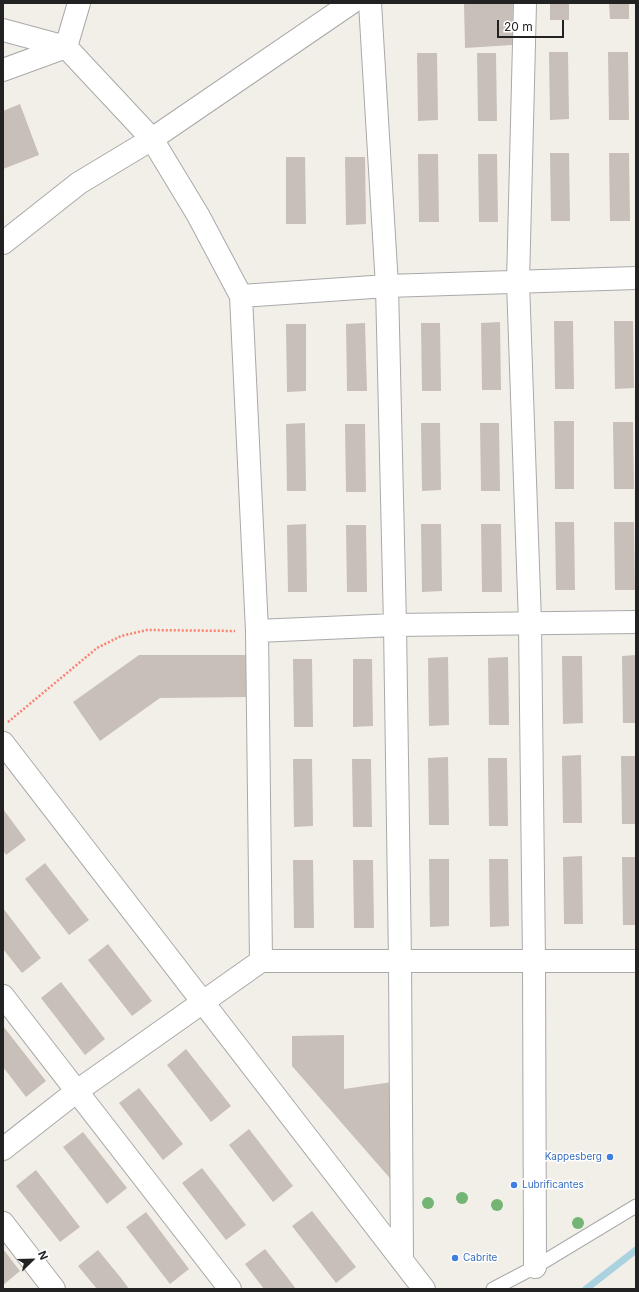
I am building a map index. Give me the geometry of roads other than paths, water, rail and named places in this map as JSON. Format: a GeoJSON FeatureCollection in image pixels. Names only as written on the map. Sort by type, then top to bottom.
{"type":"FeatureCollection","features":[{"type":"Feature","properties":{"kind":"street"},"geometry":{"type":"LineString","coordinates":[[66,47],[79,3]]}},
{"type":"Feature","properties":{"kind":"street"},"geometry":{"type":"LineString","coordinates":[[3,243],[79,183],[152,139],[351,3]]}},
{"type":"Feature","properties":{"kind":"street"},"geometry":{"type":"LineString","coordinates":[[370,3],[388,286],[400,961],[402,1260]]}},
{"type":"Feature","properties":{"kind":"street"},"geometry":{"type":"LineString","coordinates":[[525,3],[518,282],[530,623],[534,961],[535,1266]]}},
{"type":"Feature","properties":{"kind":"street"},"geometry":{"type":"LineString","coordinates":[[3,30],[66,47],[152,139],[198,215],[241,296],[257,631],[261,961]]}},
{"type":"Feature","properties":{"kind":"street"},"geometry":{"type":"LineString","coordinates":[[3,70],[66,47]]}},
{"type":"Feature","properties":{"kind":"street"},"geometry":{"type":"LineString","coordinates":[[241,296],[388,286],[636,278]]}},
{"type":"Feature","properties":{"kind":"street"},"geometry":{"type":"LineString","coordinates":[[257,631],[395,625],[636,622]]}},
{"type":"Feature","properties":{"kind":"street"},"geometry":{"type":"LineString","coordinates":[[3,743],[424,1289]]}},
{"type":"Feature","properties":{"kind":"street"},"geometry":{"type":"LineString","coordinates":[[3,1149],[77,1090],[261,961],[636,961]]}},
{"type":"Feature","properties":{"kind":"street"},"geometry":{"type":"LineString","coordinates":[[3,996],[230,1289]]}},
{"type":"Feature","properties":{"kind":"street"},"geometry":{"type":"LineString","coordinates":[[3,1223],[54,1289]]}},
{"type":"Feature","properties":{"kind":"lane"},"geometry":{"type":"LineString","coordinates":[[493,1289],[636,1206]]}},
{"type":"Feature","properties":{"kind":"waterway"},"geometry":{"type":"LineString","coordinates":[[586,1289],[636,1250]]}},
{"type":"Feature","properties":{"kind":"place","name":"Kappesberg"},"geometry":{"type":"Point","coordinates":[610,1157]}},
{"type":"Feature","properties":{"kind":"place","name":"Lubrificantes"},"geometry":{"type":"Point","coordinates":[514,1185]}},
{"type":"Feature","properties":{"kind":"place","name":"Cabrite"},"geometry":{"type":"Point","coordinates":[455,1258]}}]}
